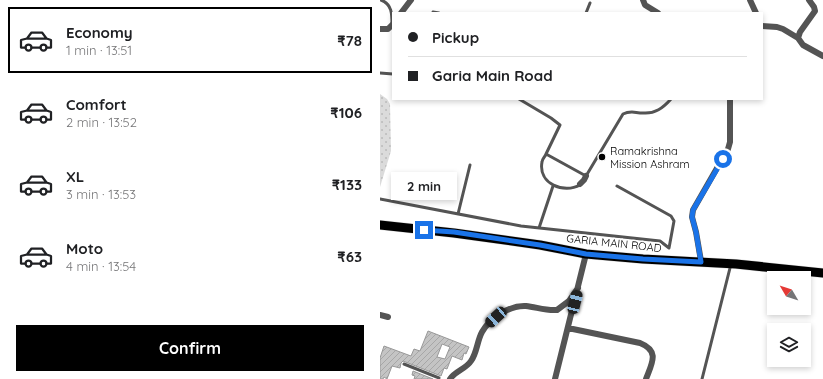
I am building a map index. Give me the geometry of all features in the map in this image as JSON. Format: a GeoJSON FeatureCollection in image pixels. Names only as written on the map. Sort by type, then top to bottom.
{"type":"FeatureCollection","features":[{"type":"Feature","properties":{"kind":"main road","name":"GARIA MAIN ROAD"},"geometry":{"type":"LineString","coordinates":[[380,225],[454,232],[540,245],[586,254],[643,259],[767,266],[823,274]]}},
{"type":"Feature","properties":{"kind":"street"},"geometry":{"type":"LineString","coordinates":[[402,12],[411,0]]}},
{"type":"Feature","properties":{"kind":"street"},"geometry":{"type":"LineString","coordinates":[[643,0],[645,5],[656,12]]}},
{"type":"Feature","properties":{"kind":"street"},"geometry":{"type":"LineString","coordinates":[[750,0],[756,12]]}},
{"type":"Feature","properties":{"kind":"street"},"geometry":{"type":"LineString","coordinates":[[798,38],[800,32],[815,11],[809,0]]}},
{"type":"Feature","properties":{"kind":"street"},"geometry":{"type":"LineString","coordinates":[[380,29],[388,29],[392,25]]}},
{"type":"Feature","properties":{"kind":"street"},"geometry":{"type":"LineString","coordinates":[[763,26],[777,27],[798,38],[804,45],[823,56]]}},
{"type":"Feature","properties":{"kind":"street"},"geometry":{"type":"LineString","coordinates":[[701,262],[692,217],[693,210],[728,149],[730,142],[730,100]]}},
{"type":"Feature","properties":{"kind":"street"},"geometry":{"type":"LineString","coordinates":[[580,184],[586,176]]}},
{"type":"Feature","properties":{"kind":"street"},"geometry":{"type":"LineString","coordinates":[[555,379],[586,254]]}},
{"type":"Feature","properties":{"kind":"street"},"geometry":{"type":"LineString","coordinates":[[450,379],[455,373],[470,363],[482,332],[496,317],[506,311],[522,306],[557,310],[569,301],[578,288]]}},
{"type":"Feature","properties":{"kind":"street"},"geometry":{"type":"LineString","coordinates":[[380,315],[388,317]]}},
{"type":"Feature","properties":{"kind":"street"},"geometry":{"type":"LineString","coordinates":[[568,328],[640,343],[647,346],[653,354],[652,363],[646,379]]}},
{"type":"Feature","properties":{"kind":"lane"},"geometry":{"type":"LineString","coordinates":[[381,0],[389,6],[392,13]]}},
{"type":"Feature","properties":{"kind":"lane"},"geometry":{"type":"LineString","coordinates":[[586,12],[590,3]]}},
{"type":"Feature","properties":{"kind":"lane"},"geometry":{"type":"LineString","coordinates":[[380,73],[392,74]]}},
{"type":"Feature","properties":{"kind":"lane"},"geometry":{"type":"LineString","coordinates":[[521,100],[560,125],[543,159],[542,168],[549,183],[558,188],[570,189],[580,184]]}},
{"type":"Feature","properties":{"kind":"lane"},"geometry":{"type":"LineString","coordinates":[[546,154],[586,176],[624,114],[629,111],[642,113],[653,112],[661,108],[670,100]]}},
{"type":"Feature","properties":{"kind":"lane"},"geometry":{"type":"LineString","coordinates":[[458,214],[470,165]]}},
{"type":"Feature","properties":{"kind":"lane"},"geometry":{"type":"LineString","coordinates":[[539,228],[553,186]]}},
{"type":"Feature","properties":{"kind":"lane"},"geometry":{"type":"LineString","coordinates":[[380,199],[521,226],[660,241],[669,248],[674,221],[672,216],[617,186]]}},
{"type":"Feature","properties":{"kind":"lane"},"geometry":{"type":"LineString","coordinates":[[702,379],[731,263]]}},
{"type":"Feature","properties":{"kind":"lane"},"geometry":{"type":"LineString","coordinates":[[404,364],[440,379]]}},
{"type":"Feature","properties":{"kind":"shaded area"},"geometry":{"type":"Polygon","coordinates":[[[380,94],[387,99],[390,104],[391,151],[380,187],[380,94]]]}},
{"type":"Feature","properties":{"kind":"building"},"geometry":{"type":"Polygon","coordinates":[[[428,331],[469,347],[466,354],[464,353],[462,360],[452,356],[447,369],[444,368],[441,376],[403,361],[400,368],[392,366],[387,379],[384,377],[383,379],[380,379],[380,358],[384,346],[411,356],[414,349],[420,351],[428,331]],[[442,344],[437,357],[445,359],[450,347],[442,344]]]}},
{"type":"Feature","properties":{"kind":"building"},"geometry":{"type":"Polygon","coordinates":[[[413,371],[433,379],[414,379],[415,376],[412,375],[413,371]]]}},
{"type":"Feature","properties":{"kind":"place","name":"Ramakrishna Mission Ashram"},"geometry":{"type":"Point","coordinates":[602,157]}},
{"type":"Feature","properties":{"kind":"route"},"geometry":{"type":"LineString","coordinates":[[424,230],[454,232],[540,245],[586,254],[701,262],[696,232],[693,224],[693,210],[723,159]]}}]}
